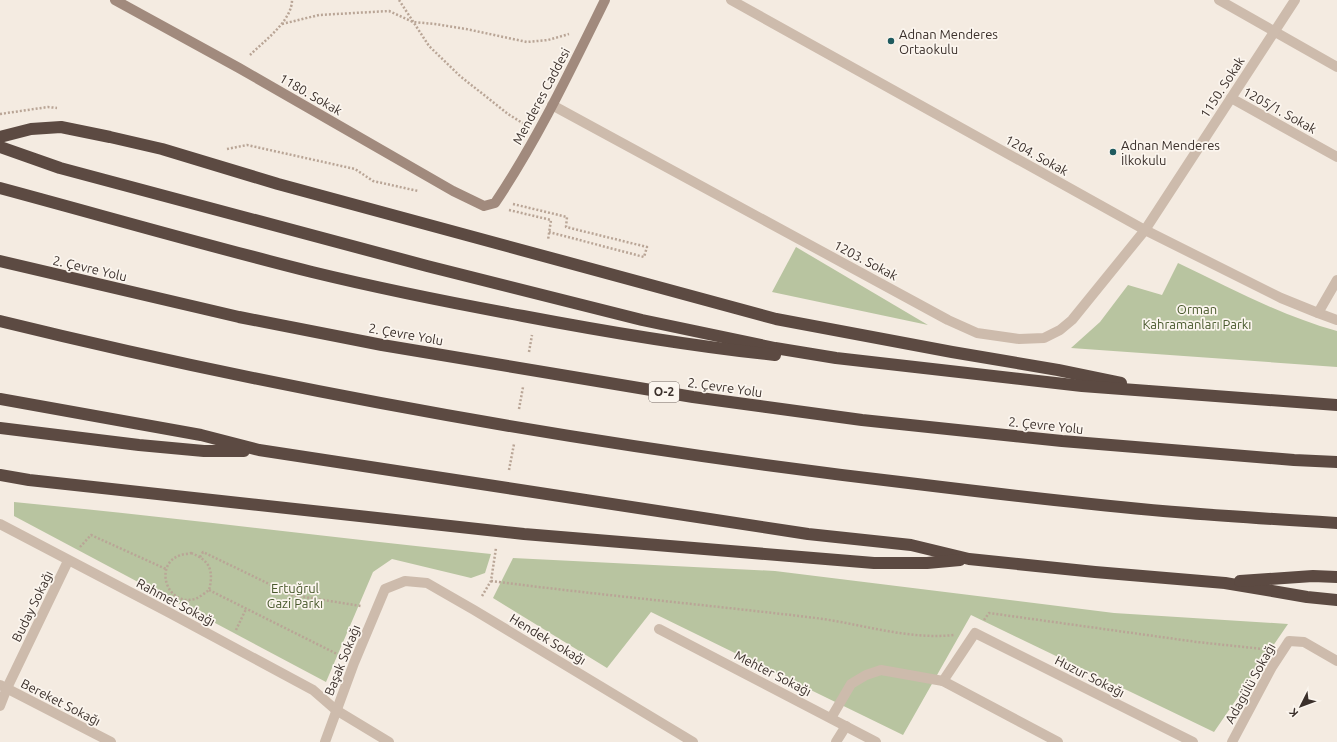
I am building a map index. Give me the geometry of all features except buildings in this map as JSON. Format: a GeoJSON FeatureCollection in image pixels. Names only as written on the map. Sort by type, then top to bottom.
{"type":"FeatureCollection","features":[{"type":"Feature","properties":{"kind":"highway"},"geometry":{"type":"LineString","coordinates":[[0,137],[32,129],[60,127],[110,137],[162,149],[278,184],[776,319],[1058,370],[1167,393]]}},
{"type":"Feature","properties":{"kind":"highway"},"geometry":{"type":"LineString","coordinates":[[0,147],[60,168],[434,268],[642,320],[776,348],[836,358],[1082,386],[1337,405]]}},
{"type":"Feature","properties":{"kind":"highway"},"geometry":{"type":"LineString","coordinates":[[0,188],[306,270],[424,297],[575,326],[663,340],[794,357],[836,358]]}},
{"type":"Feature","properties":{"kind":"highway","name":"2. Çevre Yolu"},"geometry":{"type":"LineString","coordinates":[[0,261],[240,317],[390,346],[693,397],[862,420],[1062,441],[1286,460],[1337,462]]}},
{"type":"Feature","properties":{"kind":"highway"},"geometry":{"type":"LineString","coordinates":[[0,321],[140,354],[418,411],[617,444],[824,474],[1031,498],[1187,513],[1337,523]]}},
{"type":"Feature","properties":{"kind":"highway"},"geometry":{"type":"LineString","coordinates":[[0,399],[201,435],[259,450],[808,534],[911,545],[968,559],[1225,583],[1307,597],[1337,600]]}},
{"type":"Feature","properties":{"kind":"highway"},"geometry":{"type":"LineString","coordinates":[[0,428],[124,444],[204,451],[259,450]]}},
{"type":"Feature","properties":{"kind":"highway"},"geometry":{"type":"LineString","coordinates":[[0,475],[29,480],[531,535],[866,562],[927,563],[968,559]]}},
{"type":"Feature","properties":{"kind":"highway"},"geometry":{"type":"LineString","coordinates":[[1225,583],[1268,578],[1314,576],[1337,577]]}},
{"type":"Feature","properties":{"kind":"street","name":"1180. Sokak"},"geometry":{"type":"LineString","coordinates":[[115,0],[238,68],[453,191],[484,206],[495,203]]}},
{"type":"Feature","properties":{"kind":"street","name":"Menderes Caddesi"},"geometry":{"type":"LineString","coordinates":[[495,203],[516,170],[552,105],[605,0]]}},
{"type":"Feature","properties":{"kind":"street","name":"1204. Sokak"},"geometry":{"type":"LineString","coordinates":[[732,0],[1145,230],[1281,298],[1318,314],[1337,320]]}},
{"type":"Feature","properties":{"kind":"street"},"geometry":{"type":"LineString","coordinates":[[1219,0],[1337,67]]}},
{"type":"Feature","properties":{"kind":"street","name":"1150. Sokak"},"geometry":{"type":"LineString","coordinates":[[1145,230],[1295,0]]}},
{"type":"Feature","properties":{"kind":"street","name":"1205/1. Sokak"},"geometry":{"type":"LineString","coordinates":[[1231,98],[1337,157]]}},
{"type":"Feature","properties":{"kind":"street","name":"1203. Sokak"},"geometry":{"type":"LineString","coordinates":[[552,105],[948,320],[977,333],[1019,339],[1044,338],[1060,330],[1072,320],[1145,230]]}},
{"type":"Feature","properties":{"kind":"street"},"geometry":{"type":"LineString","coordinates":[[1318,314],[1337,280]]}},
{"type":"Feature","properties":{"kind":"street","name":"Rahmet Sokağı"},"geometry":{"type":"LineString","coordinates":[[0,524],[312,690],[336,710],[388,742]]}},
{"type":"Feature","properties":{"kind":"street","name":"Buday Sokağı"},"geometry":{"type":"LineString","coordinates":[[0,706],[3,686],[68,561]]}},
{"type":"Feature","properties":{"kind":"street","name":"Hendek Sokağı"},"geometry":{"type":"LineString","coordinates":[[385,589],[405,581],[427,583],[693,742]]}},
{"type":"Feature","properties":{"kind":"street","name":"Başak Sokağı"},"geometry":{"type":"LineString","coordinates":[[325,742],[354,663],[385,589]]}},
{"type":"Feature","properties":{"kind":"street","name":"Mehter Sokağı"},"geometry":{"type":"LineString","coordinates":[[659,629],[876,742]]}},
{"type":"Feature","properties":{"kind":"street"},"geometry":{"type":"LineString","coordinates":[[943,681],[975,633]]}},
{"type":"Feature","properties":{"kind":"street","name":"Huzur Sokağı"},"geometry":{"type":"LineString","coordinates":[[975,633],[1193,742]]}},
{"type":"Feature","properties":{"kind":"street","name":"Adagülü Sokağı"},"geometry":{"type":"LineString","coordinates":[[1232,742],[1289,641],[1304,642],[1337,661]]}},
{"type":"Feature","properties":{"kind":"street"},"geometry":{"type":"LineString","coordinates":[[831,718],[851,684],[866,675],[882,670],[943,681],[1058,742]]}},
{"type":"Feature","properties":{"kind":"street","name":"Bereket Sokağı"},"geometry":{"type":"LineString","coordinates":[[3,686],[111,742]]}},
{"type":"Feature","properties":{"kind":"street"},"geometry":{"type":"LineString","coordinates":[[836,742],[846,726]]}},
{"type":"Feature","properties":{"kind":"path"},"geometry":{"type":"LineString","coordinates":[[238,68],[282,24],[292,8],[292,0]]}},
{"type":"Feature","properties":{"kind":"path"},"geometry":{"type":"LineString","coordinates":[[399,0],[429,46],[460,76],[508,114],[537,131]]}},
{"type":"Feature","properties":{"kind":"path"},"geometry":{"type":"LineString","coordinates":[[282,24],[319,15],[389,11],[413,22],[466,29],[527,42],[548,40],[592,27]]}},
{"type":"Feature","properties":{"kind":"path"},"geometry":{"type":"LineString","coordinates":[[224,150],[247,145],[355,169],[373,181],[425,193]]}},
{"type":"Feature","properties":{"kind":"path"},"geometry":{"type":"LineString","coordinates":[[495,203],[508,210],[551,220],[547,248]]}},
{"type":"Feature","properties":{"kind":"path"},"geometry":{"type":"LineString","coordinates":[[495,203],[515,204],[567,217],[566,227],[647,247],[644,257],[549,232]]}},
{"type":"Feature","properties":{"kind":"path"},"geometry":{"type":"LineString","coordinates":[[528,356],[532,333]]}},
{"type":"Feature","properties":{"kind":"path"},"geometry":{"type":"LineString","coordinates":[[519,410],[523,387]]}},
{"type":"Feature","properties":{"kind":"path"},"geometry":{"type":"LineString","coordinates":[[509,472],[514,441]]}},
{"type":"Feature","properties":{"kind":"path"},"geometry":{"type":"LineString","coordinates":[[68,561],[91,535],[166,569]]}},
{"type":"Feature","properties":{"kind":"path"},"geometry":{"type":"LineString","coordinates":[[497,542],[490,580],[552,589],[835,620],[904,634],[946,636],[975,633],[989,613],[1197,642],[1282,651]]}},
{"type":"Feature","properties":{"kind":"path"},"geometry":{"type":"LineString","coordinates":[[200,557],[203,552],[292,595],[377,608]]}},
{"type":"Feature","properties":{"kind":"path"},"geometry":{"type":"LineString","coordinates":[[191,553],[200,557],[208,564],[212,574],[209,590],[196,599],[186,600],[176,596],[169,589],[165,580],[166,569],[172,560],[180,555],[191,553]]}},
{"type":"Feature","properties":{"kind":"path"},"geometry":{"type":"LineString","coordinates":[[209,590],[354,663]]}},
{"type":"Feature","properties":{"kind":"path"},"geometry":{"type":"LineString","coordinates":[[229,645],[246,609]]}},
{"type":"Feature","properties":{"kind":"green space"},"geometry":{"type":"Polygon","coordinates":[[[796,247],[928,325],[772,292],[796,247]]]}},
{"type":"Feature","properties":{"kind":"green space","name":"Orman Kahramanları Parkı"},"geometry":{"type":"Polygon","coordinates":[[[1178,263],[1237,292],[1296,318],[1337,331],[1337,367],[1071,348],[1100,322],[1128,285],[1162,295],[1178,263]]]}},
{"type":"Feature","properties":{"kind":"green space","name":"Ertuğrul Gazi Parkı"},"geometry":{"type":"Polygon","coordinates":[[[14,502],[491,554],[485,573],[471,578],[392,559],[373,572],[326,682],[14,516],[14,502]]]}},
{"type":"Feature","properties":{"kind":"green space"},"geometry":{"type":"Polygon","coordinates":[[[513,558],[775,571],[1114,613],[1288,624],[1214,732],[971,615],[903,735],[651,612],[607,668],[493,598],[513,558]]]}},
{"type":"Feature","properties":{"kind":"place","name":"Adnan Menderes Ortaokulu"},"geometry":{"type":"Point","coordinates":[891,41]}},
{"type":"Feature","properties":{"kind":"place","name":"Adnan Menderes İlkokulu"},"geometry":{"type":"Point","coordinates":[1113,152]}}]}
